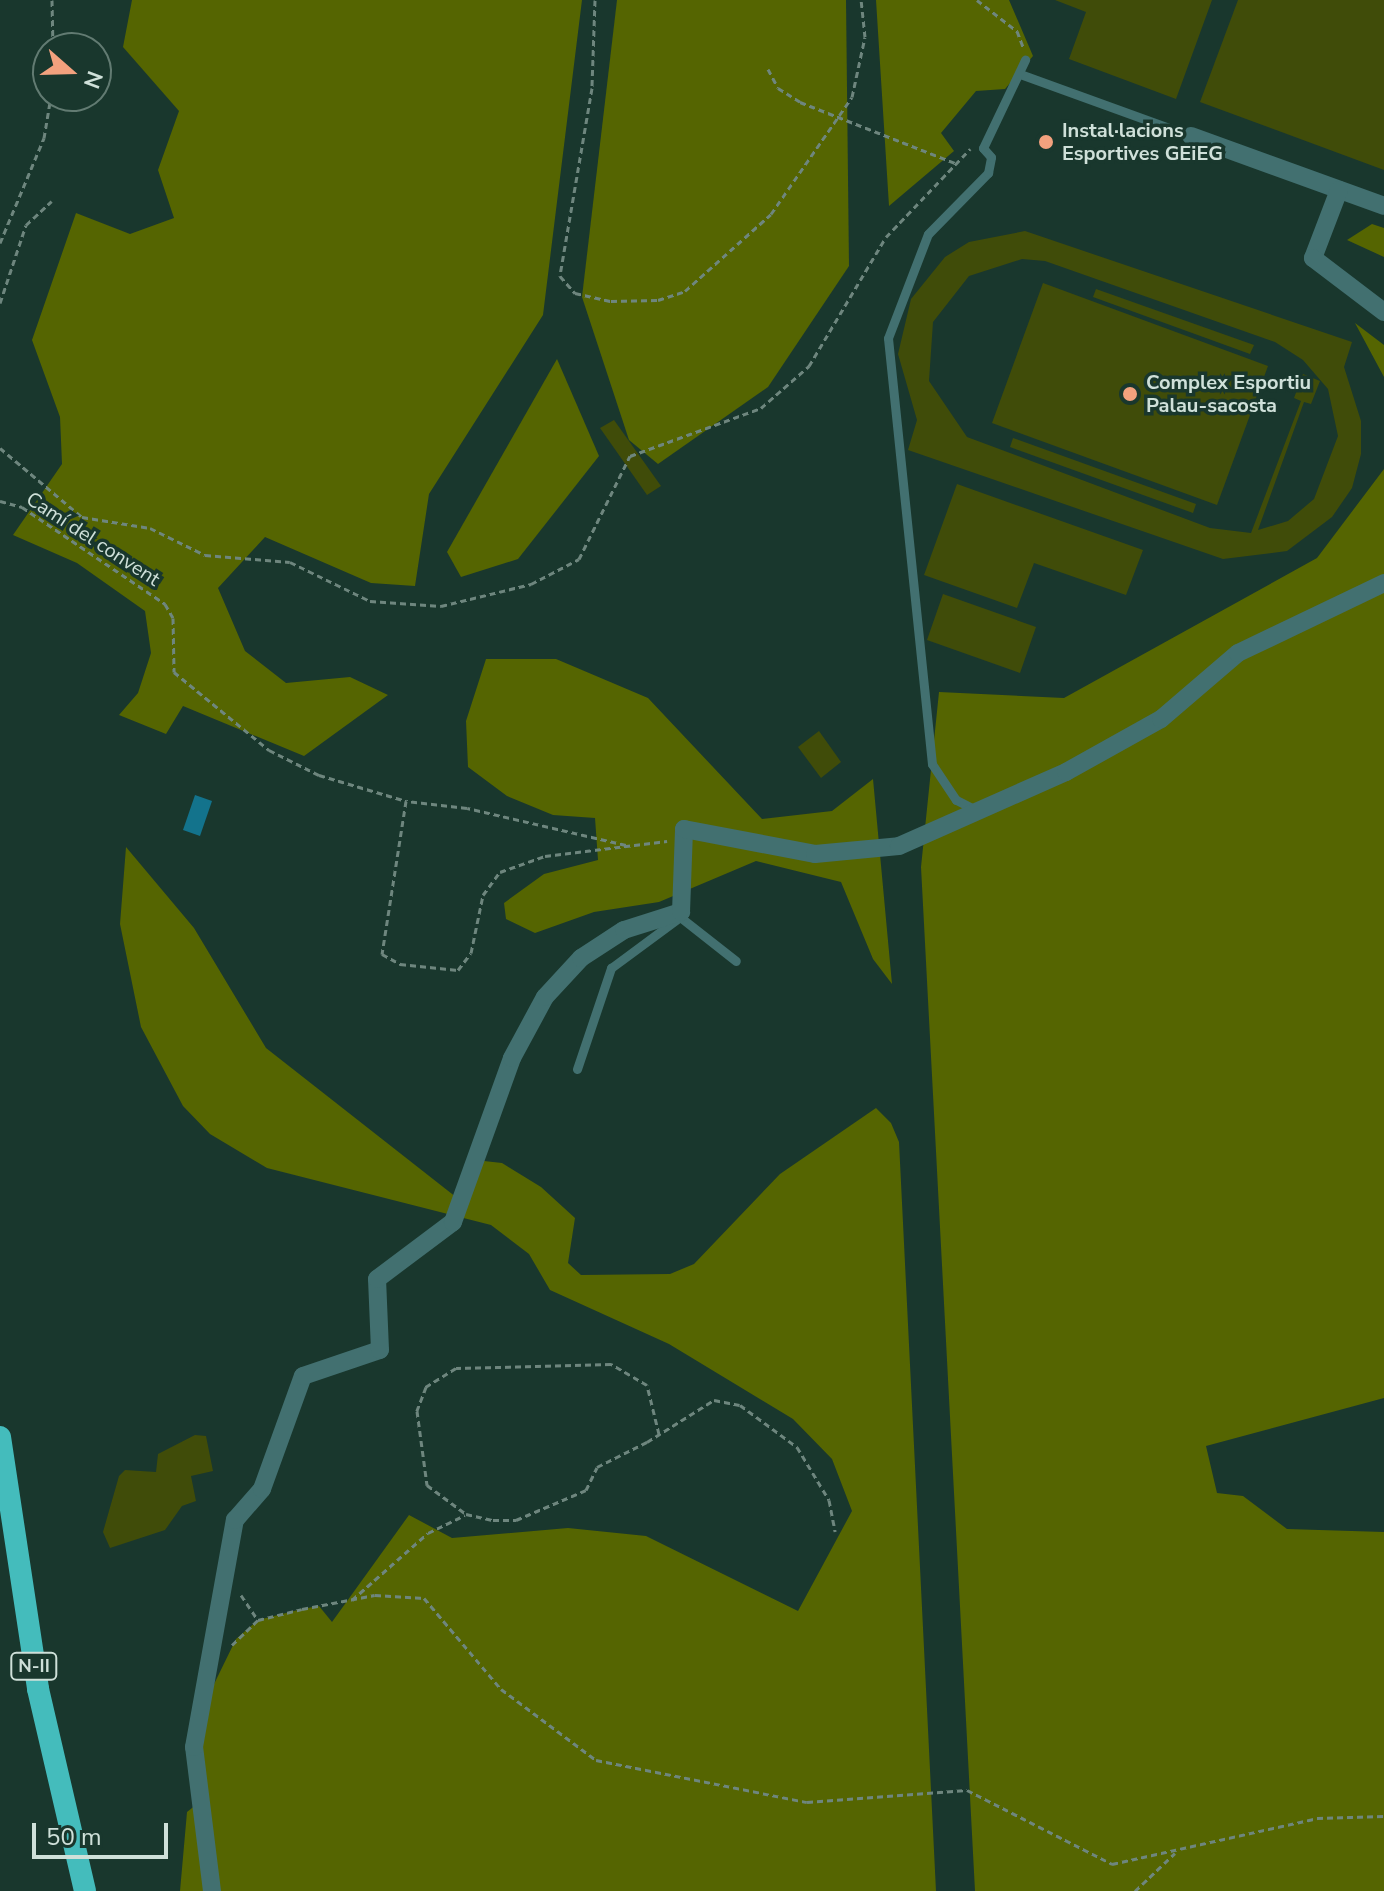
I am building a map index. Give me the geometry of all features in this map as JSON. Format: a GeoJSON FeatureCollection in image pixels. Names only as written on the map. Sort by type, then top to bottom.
{"type":"FeatureCollection","features":[{"type":"Feature","properties":{"kind":"highway","name":"N-II"},"geometry":{"type":"LineString","coordinates":[[0,1437],[38,1689],[85,1891]]}},
{"type":"Feature","properties":{"kind":"street"},"geometry":{"type":"LineString","coordinates":[[1191,136],[1384,206]]}},
{"type":"Feature","properties":{"kind":"street"},"geometry":{"type":"LineString","coordinates":[[1339,190],[1313,258],[1384,312]]}},
{"type":"Feature","properties":{"kind":"street"},"geometry":{"type":"LineString","coordinates":[[212,1891],[195,1782],[196,1721],[235,1520],[262,1489],[303,1376],[380,1350],[377,1279],[453,1222],[512,1058],[545,997],[581,958],[624,930],[680,914],[679,840],[684,829],[698,826],[815,854],[862,853],[899,846],[972,808],[1066,772],[1161,719],[1238,653],[1384,583]]}},
{"type":"Feature","properties":{"kind":"lane"},"geometry":{"type":"LineString","coordinates":[[972,808],[956,800],[932,764],[887,360],[890,322],[910,267],[948,207],[988,173],[991,157],[983,148],[1025,60]]}},
{"type":"Feature","properties":{"kind":"lane"},"geometry":{"type":"LineString","coordinates":[[1020,74],[1191,136]]}},
{"type":"Feature","properties":{"kind":"lane"},"geometry":{"type":"LineString","coordinates":[[577,1069],[611,968],[680,914],[736,961]]}},
{"type":"Feature","properties":{"kind":"path"},"geometry":{"type":"LineString","coordinates":[[52,0],[53,32]]}},
{"type":"Feature","properties":{"kind":"path"},"geometry":{"type":"LineString","coordinates":[[595,0],[592,88],[563,285],[611,301],[672,295],[771,214],[852,97],[865,37],[861,0]]}},
{"type":"Feature","properties":{"kind":"path"},"geometry":{"type":"LineString","coordinates":[[977,0],[1017,31],[1025,60]]}},
{"type":"Feature","properties":{"kind":"path"},"geometry":{"type":"LineString","coordinates":[[768,69],[778,88],[800,102],[955,163]]}},
{"type":"Feature","properties":{"kind":"path"},"geometry":{"type":"LineString","coordinates":[[0,243],[44,138],[48,112]]}},
{"type":"Feature","properties":{"kind":"path"},"geometry":{"type":"LineString","coordinates":[[0,448],[82,517],[150,528],[205,555],[290,562],[370,601],[441,606],[531,584],[579,559],[630,456],[761,408],[809,366],[886,237],[955,163],[983,148]]}},
{"type":"Feature","properties":{"kind":"path"},"geometry":{"type":"LineString","coordinates":[[0,303],[26,225],[52,201]]}},
{"type":"Feature","properties":{"kind":"path","name":"Camí del convent"},"geometry":{"type":"LineString","coordinates":[[0,501],[22,507],[165,604],[173,618],[174,672],[269,750],[319,775],[406,801],[626,845]]}},
{"type":"Feature","properties":{"kind":"path"},"geometry":{"type":"LineString","coordinates":[[406,801],[382,954],[398,964],[443,972],[463,967],[483,895],[512,865],[626,845],[679,840]]}},
{"type":"Feature","properties":{"kind":"path"},"geometry":{"type":"LineString","coordinates":[[466,1514],[422,1476],[417,1411],[426,1387],[456,1368],[589,1362],[626,1367],[647,1385],[659,1434]]}},
{"type":"Feature","properties":{"kind":"path"},"geometry":{"type":"LineString","coordinates":[[352,1600],[428,1533],[466,1514],[516,1520],[586,1490],[597,1467],[714,1400],[747,1408],[797,1447],[829,1500],[835,1531]]}},
{"type":"Feature","properties":{"kind":"path"},"geometry":{"type":"LineString","coordinates":[[258,1620],[352,1600],[424,1598],[501,1689],[596,1760],[807,1802],[967,1790],[1112,1864],[1317,1818],[1384,1816]]}},
{"type":"Feature","properties":{"kind":"path"},"geometry":{"type":"LineString","coordinates":[[1135,1891],[1178,1851]]}},
{"type":"Feature","properties":{"kind":"green space"},"geometry":{"type":"Polygon","coordinates":[[[132,0],[582,0],[543,315],[429,494],[415,586],[371,583],[265,537],[218,588],[245,651],[286,683],[350,677],[388,695],[304,756],[183,706],[166,734],[119,715],[138,693],[151,653],[145,611],[77,563],[13,535],[62,464],[60,417],[32,340],[76,213],[130,234],[174,218],[158,170],[179,111],[123,47],[132,0]]]}},
{"type":"Feature","properties":{"kind":"green space"},"geometry":{"type":"Polygon","coordinates":[[[617,0],[846,0],[849,266],[768,387],[658,464],[629,440],[582,297],[617,0]]]}},
{"type":"Feature","properties":{"kind":"green space"},"geometry":{"type":"Polygon","coordinates":[[[876,0],[1009,0],[1033,56],[1005,89],[976,91],[941,133],[954,151],[889,206],[876,0]]]}},
{"type":"Feature","properties":{"kind":"green space"},"geometry":{"type":"Polygon","coordinates":[[[1055,0],[1212,0],[1176,99],[1069,59],[1086,12],[1055,0]]]}},
{"type":"Feature","properties":{"kind":"green space"},"geometry":{"type":"Polygon","coordinates":[[[1238,0],[1384,0],[1384,170],[1200,102],[1238,0]]]}},
{"type":"Feature","properties":{"kind":"green space"},"geometry":{"type":"Polygon","coordinates":[[[1372,224],[1384,228],[1384,257],[1347,240],[1372,224]]]}},
{"type":"Feature","properties":{"kind":"green space"},"geometry":{"type":"Polygon","coordinates":[[[1025,231],[1352,342],[1344,367],[1361,421],[1361,454],[1352,488],[1332,517],[1287,551],[1223,559],[908,450],[917,420],[898,354],[911,299],[945,257],[969,242],[1025,231]],[[1022,259],[969,276],[933,322],[929,381],[967,437],[1210,528],[1251,533],[1301,401],[1294,398],[1303,374],[1320,381],[1311,404],[1304,402],[1258,530],[1288,521],[1314,499],[1338,436],[1328,389],[1303,360],[1275,342],[1045,261],[1022,259]]]}},
{"type":"Feature","properties":{"kind":"green space","name":"Complex Esportiu Palau-sacosta"},"geometry":{"type":"Polygon","coordinates":[[[1043,283],[1268,366],[1217,505],[992,423],[1043,283]]]}},
{"type":"Feature","properties":{"kind":"green space"},"geometry":{"type":"Polygon","coordinates":[[[1096,289],[1254,345],[1250,354],[1093,297],[1096,289]]]}},
{"type":"Feature","properties":{"kind":"green space"},"geometry":{"type":"Polygon","coordinates":[[[1355,323],[1384,345],[1384,377],[1355,323]]]}},
{"type":"Feature","properties":{"kind":"green space"},"geometry":{"type":"Polygon","coordinates":[[[557,359],[599,456],[518,559],[461,577],[447,552],[557,359]]]}},
{"type":"Feature","properties":{"kind":"green space"},"geometry":{"type":"Polygon","coordinates":[[[614,420],[661,486],[647,495],[600,428],[614,420]]]}},
{"type":"Feature","properties":{"kind":"green space"},"geometry":{"type":"Polygon","coordinates":[[[1013,438],[1196,504],[1193,513],[1010,447],[1013,438]]]}},
{"type":"Feature","properties":{"kind":"green space"},"geometry":{"type":"Polygon","coordinates":[[[1384,469],[1384,1398],[1206,1446],[1217,1493],[1243,1496],[1287,1529],[1384,1532],[1384,1891],[975,1891],[921,867],[939,692],[1064,698],[1317,558],[1384,469]]]}},
{"type":"Feature","properties":{"kind":"green space"},"geometry":{"type":"Polygon","coordinates":[[[957,484],[1143,550],[1126,595],[1034,563],[1017,608],[924,575],[957,484]]]}},
{"type":"Feature","properties":{"kind":"green space"},"geometry":{"type":"Polygon","coordinates":[[[943,594],[1036,627],[1020,673],[927,640],[943,594]]]}},
{"type":"Feature","properties":{"kind":"green space"},"geometry":{"type":"Polygon","coordinates":[[[486,659],[556,659],[648,698],[762,819],[832,811],[873,779],[892,984],[873,959],[841,882],[756,861],[659,902],[594,912],[535,933],[506,919],[504,903],[544,874],[598,860],[595,818],[553,815],[507,796],[468,767],[466,721],[486,659]]]}},
{"type":"Feature","properties":{"kind":"green space"},"geometry":{"type":"Polygon","coordinates":[[[819,731],[841,762],[821,778],[798,747],[819,731]]]}},
{"type":"Feature","properties":{"kind":"green space"},"geometry":{"type":"Polygon","coordinates":[[[126,847],[194,928],[266,1048],[461,1201],[475,1160],[502,1163],[541,1187],[575,1218],[568,1263],[581,1275],[670,1274],[694,1264],[780,1174],[876,1108],[891,1123],[899,1142],[936,1891],[180,1891],[187,1812],[197,1804],[196,1721],[236,1639],[258,1620],[302,1609],[319,1606],[332,1622],[409,1515],[452,1538],[568,1528],[646,1536],[798,1611],[852,1511],[832,1459],[793,1419],[669,1344],[550,1290],[529,1254],[491,1225],[267,1168],[210,1134],[183,1106],[141,1027],[120,924],[126,847]]]}},
{"type":"Feature","properties":{"kind":"green space"},"geometry":{"type":"Polygon","coordinates":[[[195,1435],[206,1436],[213,1471],[191,1476],[196,1501],[182,1506],[165,1530],[110,1548],[103,1532],[119,1476],[125,1470],[156,1472],[158,1454],[195,1435]]]}},
{"type":"Feature","properties":{"kind":"water"},"geometry":{"type":"Polygon","coordinates":[[[195,795],[212,801],[200,836],[183,830],[195,795]]]}},
{"type":"Feature","properties":{"kind":"place","name":"Instal·lacions Esportives GEiEG"},"geometry":{"type":"Point","coordinates":[1046,142]}},
{"type":"Feature","properties":{"kind":"place","name":"Complex Esportiu Palau-sacosta"},"geometry":{"type":"Point","coordinates":[1130,394]}}]}
